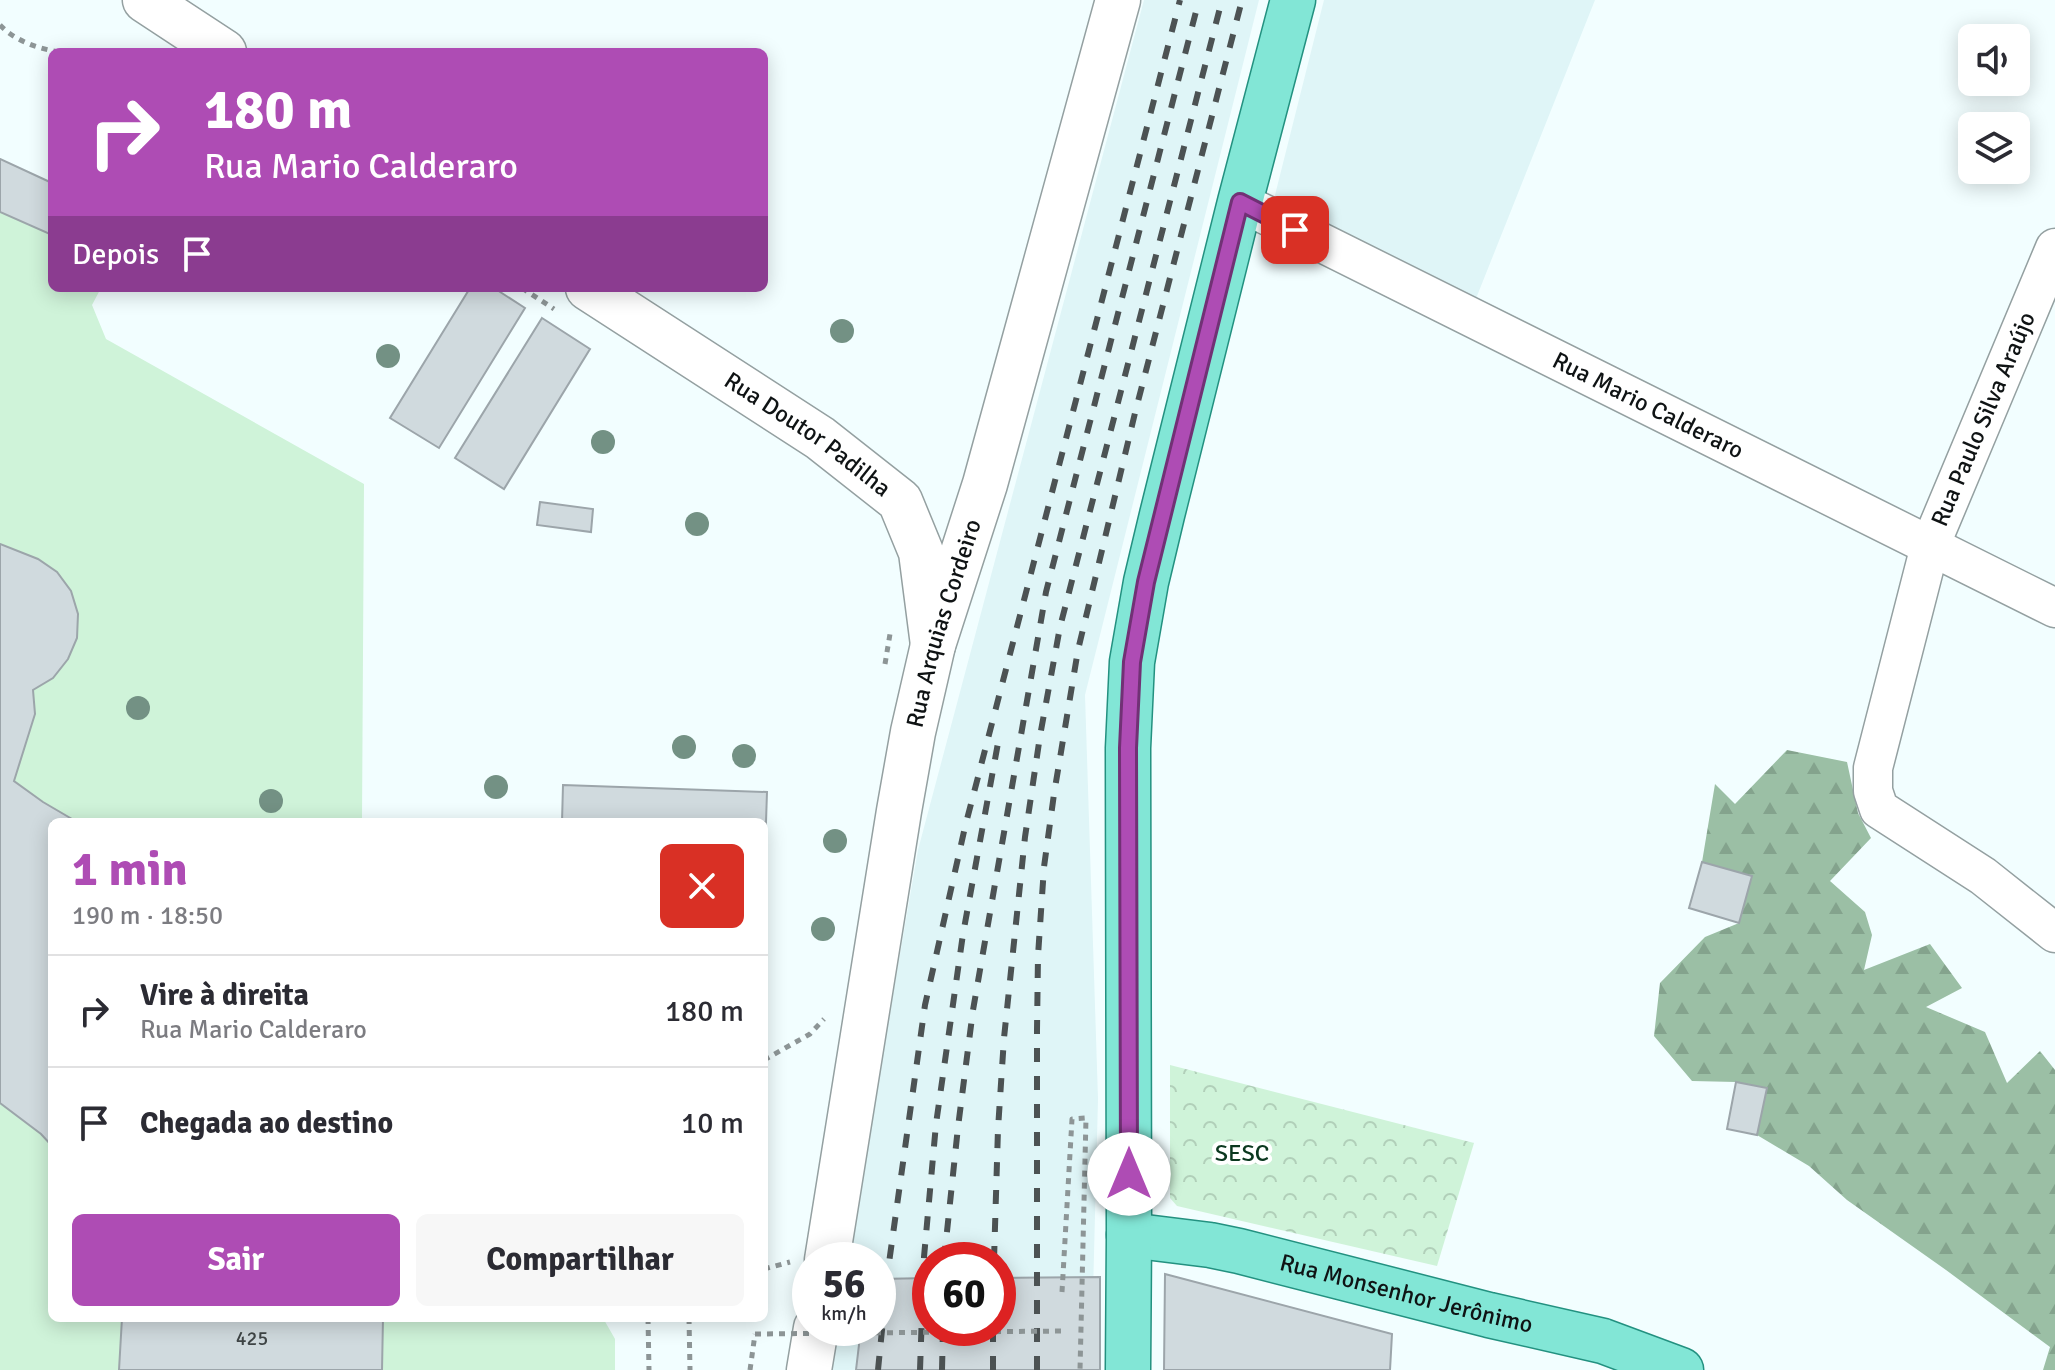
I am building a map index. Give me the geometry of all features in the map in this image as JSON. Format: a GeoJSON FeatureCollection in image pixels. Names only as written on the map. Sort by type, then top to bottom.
{"type":"FeatureCollection","features":[{"type":"Feature","properties":{"kind":"main road"},"geometry":{"type":"LineString","coordinates":[[145,0],[218,48]]}},
{"type":"Feature","properties":{"kind":"main road","name":"Rua Arquias Cordeiro"},"geometry":{"type":"LineString","coordinates":[[830,1242],[899,811],[933,645],[985,484],[1118,0]]}},
{"type":"Feature","properties":{"kind":"main road"},"geometry":{"type":"LineString","coordinates":[[1128,1370],[1128,748],[1132,662],[1146,582],[1293,0]]}},
{"type":"Feature","properties":{"kind":"main road","name":"Rua Doutor Padilha"},"geometry":{"type":"LineString","coordinates":[[574,301],[820,438],[900,501],[921,552],[933,645]]}},
{"type":"Feature","properties":{"kind":"main road","name":"Rua Monsenhor Jerônimo"},"geometry":{"type":"LineString","coordinates":[[1129,1235],[1239,1251],[1603,1341],[1681,1370]]}},
{"type":"Feature","properties":{"kind":"main road"},"geometry":{"type":"LineString","coordinates":[[809,1370],[813,1346]]}},
{"type":"Feature","properties":{"kind":"street","name":"Rua Mario Calderaro"},"geometry":{"type":"LineString","coordinates":[[1240,202],[2055,608]]}},
{"type":"Feature","properties":{"kind":"street","name":"Rua Paulo Silva Araújo"},"geometry":{"type":"LineString","coordinates":[[2055,248],[1930,546],[1873,768],[1873,791],[1879,809],[1983,876],[2055,933]]}},
{"type":"Feature","properties":{"kind":"path"},"geometry":{"type":"LineString","coordinates":[[0,25],[8,33],[48,51]]}},
{"type":"Feature","properties":{"kind":"path"},"geometry":{"type":"LineString","coordinates":[[538,292],[574,301]]}},
{"type":"Feature","properties":{"kind":"path"},"geometry":{"type":"LineString","coordinates":[[884,669],[890,629]]}},
{"type":"Feature","properties":{"kind":"path"},"geometry":{"type":"LineString","coordinates":[[768,1058],[810,1034],[831,1011]]}},
{"type":"Feature","properties":{"kind":"path"},"geometry":{"type":"LineString","coordinates":[[1062,1292],[1072,1119],[1086,1118],[1080,1370]]}},
{"type":"Feature","properties":{"kind":"path"},"geometry":{"type":"LineString","coordinates":[[648,1322],[649,1370]]}},
{"type":"Feature","properties":{"kind":"path"},"geometry":{"type":"LineString","coordinates":[[689,1322],[690,1370]]}},
{"type":"Feature","properties":{"kind":"path"},"geometry":{"type":"LineString","coordinates":[[750,1370],[755,1334],[1062,1331]]}},
{"type":"Feature","properties":{"kind":"shaded area"},"geometry":{"type":"Polygon","coordinates":[[[1144,0],[1259,0],[1085,695],[1098,1099],[1091,1370],[828,1370],[832,1346],[896,1346],[896,1242],[850,1242],[918,850],[1144,0]]]}},
{"type":"Feature","properties":{"kind":"shaded area"},"geometry":{"type":"Polygon","coordinates":[[[1324,0],[1595,0],[1475,301],[1273,203],[1324,0]]]}},
{"type":"Feature","properties":{"kind":"green space"},"geometry":{"type":"Polygon","coordinates":[[[0,159],[48,181],[48,292],[99,292],[92,305],[106,339],[364,484],[362,818],[48,818],[48,1322],[605,1322],[615,1339],[615,1370],[0,1370],[0,159]]]}},
{"type":"Feature","properties":{"kind":"green space"},"geometry":{"type":"Polygon","coordinates":[[[1787,750],[1847,762],[1858,813],[1871,838],[1830,881],[1865,912],[1872,935],[1864,970],[1930,944],[1962,988],[1926,1007],[1985,1032],[2007,1083],[2040,1051],[2055,1070],[2055,1370],[2043,1370],[2050,1347],[1847,1200],[1809,1166],[1757,1135],[1766,1088],[1736,1082],[1692,1081],[1654,1036],[1660,983],[1705,937],[1739,923],[1752,876],[1702,862],[1715,784],[1735,804],[1787,750]]]}},
{"type":"Feature","properties":{"kind":"green space","name":"SESC"},"geometry":{"type":"Polygon","coordinates":[[[1170,1065],[1474,1143],[1437,1266],[1177,1206],[1170,1198],[1170,1065]]]}},
{"type":"Feature","properties":{"kind":"building"},"geometry":{"type":"Polygon","coordinates":[[[0,159],[48,181],[48,233],[0,212],[0,159]]]}},
{"type":"Feature","properties":{"kind":"building"},"geometry":{"type":"Polygon","coordinates":[[[468,292],[500,292],[525,308],[439,448],[390,418],[468,292]]]}},
{"type":"Feature","properties":{"kind":"building"},"geometry":{"type":"Polygon","coordinates":[[[542,318],[590,349],[504,489],[455,458],[542,318]]]}},
{"type":"Feature","properties":{"kind":"building"},"geometry":{"type":"Polygon","coordinates":[[[540,502],[593,509],[591,532],[537,525],[540,502]]]}},
{"type":"Feature","properties":{"kind":"building"},"geometry":{"type":"Polygon","coordinates":[[[0,544],[38,559],[57,572],[71,591],[78,614],[77,638],[68,659],[53,678],[33,690],[35,714],[14,781],[70,818],[48,818],[48,1142],[0,1103],[0,544]]]}},
{"type":"Feature","properties":{"kind":"building"},"geometry":{"type":"Polygon","coordinates":[[[563,785],[767,792],[766,818],[562,818],[563,785]]]}},
{"type":"Feature","properties":{"kind":"building"},"geometry":{"type":"Polygon","coordinates":[[[1702,862],[1752,876],[1739,923],[1689,908],[1702,862]]]}},
{"type":"Feature","properties":{"kind":"building"},"geometry":{"type":"Polygon","coordinates":[[[1736,1082],[1767,1088],[1757,1135],[1727,1129],[1736,1082]]]}},
{"type":"Feature","properties":{"kind":"building"},"geometry":{"type":"Polygon","coordinates":[[[1165,1274],[1392,1334],[1390,1370],[1164,1370],[1165,1274]]]}},
{"type":"Feature","properties":{"kind":"building"},"geometry":{"type":"Polygon","coordinates":[[[1100,1277],[1100,1370],[856,1370],[859,1346],[896,1346],[896,1279],[912,1278],[912,1346],[1016,1346],[1016,1278],[1100,1277]]]}},
{"type":"Feature","properties":{"kind":"building"},"geometry":{"type":"Polygon","coordinates":[[[122,1322],[383,1322],[382,1370],[119,1370],[122,1322]]]}},
{"type":"Feature","properties":{"kind":"railway"},"geometry":{"type":"LineString","coordinates":[[878,1370],[888,1270],[925,1005],[965,827],[1180,0]]}},
{"type":"Feature","properties":{"kind":"railway"},"geometry":{"type":"LineString","coordinates":[[946,1242],[973,1010],[1046,592],[1199,0]]}},
{"type":"Feature","properties":{"kind":"railway"},"geometry":{"type":"LineString","coordinates":[[995,1242],[1004,1038],[1025,837],[1040,736],[1060,627],[1222,0]]}},
{"type":"Feature","properties":{"kind":"railway"},"geometry":{"type":"LineString","coordinates":[[1037,1370],[1038,956],[1044,867],[1054,794],[1078,650],[1135,413],[1242,0]]}},
{"type":"Feature","properties":{"kind":"railway"},"geometry":{"type":"LineString","coordinates":[[920,1370],[924,1257],[936,1124],[963,934],[998,743]]}},
{"type":"Feature","properties":{"kind":"railway"},"geometry":{"type":"LineString","coordinates":[[942,1370],[943,1346]]}},
{"type":"Feature","properties":{"kind":"railway"},"geometry":{"type":"LineString","coordinates":[[993,1346],[993,1370]]}},
{"type":"Feature","properties":{"kind":"route"},"geometry":{"type":"LineString","coordinates":[[1129,1174],[1128,748],[1132,662],[1146,582],[1240,202],[1295,230]]}}]}
